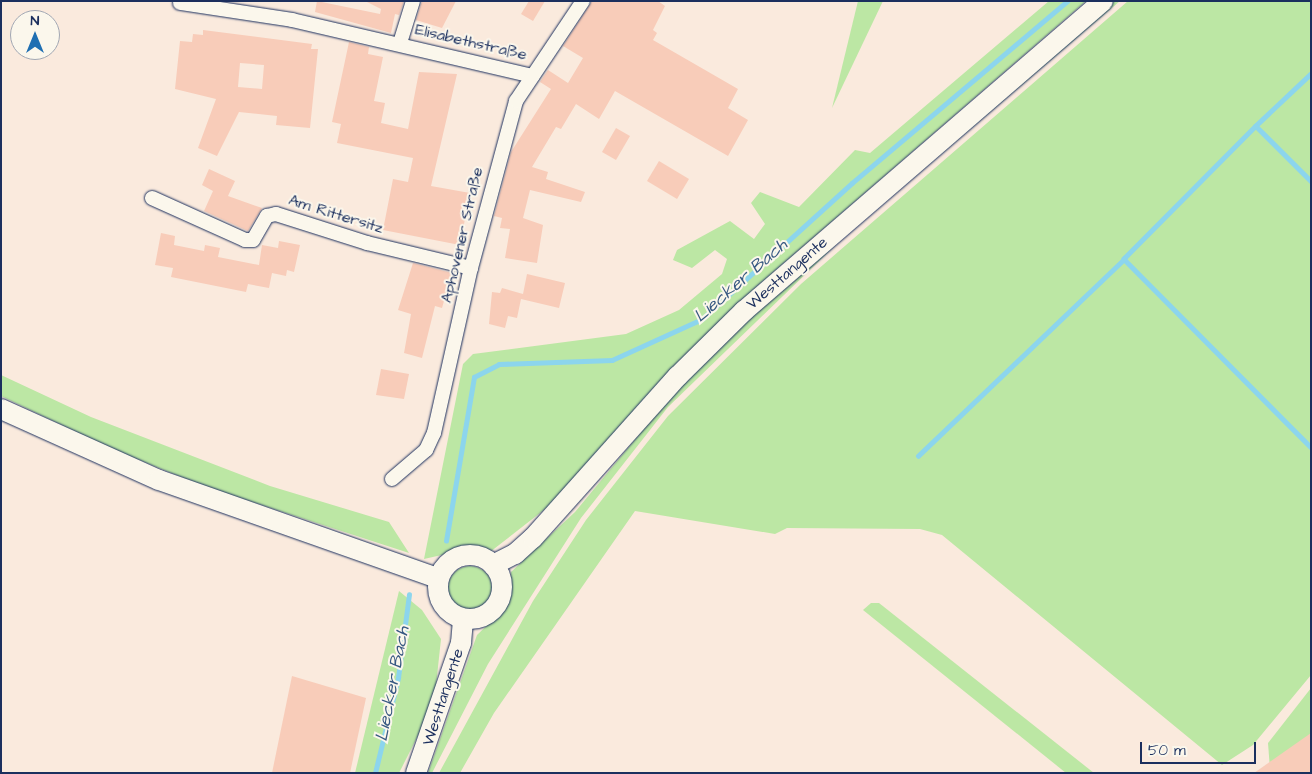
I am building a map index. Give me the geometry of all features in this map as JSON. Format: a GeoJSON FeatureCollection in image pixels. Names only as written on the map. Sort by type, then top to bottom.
{"type":"FeatureCollection","features":[{"type":"Feature","properties":{"kind":"main road","name":"Westtangente"},"geometry":{"type":"LineString","coordinates":[[493,565],[515,554],[533,538],[678,376],[744,311],[1103,1]]}},
{"type":"Feature","properties":{"kind":"main road"},"geometry":{"type":"LineString","coordinates":[[1,409],[159,480],[438,578]]}},
{"type":"Feature","properties":{"kind":"main road"},"geometry":{"type":"LineString","coordinates":[[466,555],[493,565],[502,581],[496,607],[481,618],[463,619],[440,599],[438,578],[449,562],[466,555]]}},
{"type":"Feature","properties":{"kind":"main road","name":"Westtangente"},"geometry":{"type":"LineString","coordinates":[[416,773],[461,643],[463,619]]}},
{"type":"Feature","properties":{"kind":"street","name":"Elisabethstraße"},"geometry":{"type":"LineString","coordinates":[[400,43],[413,1]]}},
{"type":"Feature","properties":{"kind":"street","name":"Aphovener Straße"},"geometry":{"type":"LineString","coordinates":[[392,478],[426,450],[434,433],[471,268],[516,101],[583,1]]}},
{"type":"Feature","properties":{"kind":"street","name":"Elisabethstraße"},"geometry":{"type":"LineString","coordinates":[[180,3],[292,20],[400,43],[534,76]]}},
{"type":"Feature","properties":{"kind":"street","name":"Am Rittersitz"},"geometry":{"type":"LineString","coordinates":[[152,198],[246,240],[253,240],[267,216],[276,214],[367,243],[471,268]]}},
{"type":"Feature","properties":{"kind":"green space"},"geometry":{"type":"Polygon","coordinates":[[[858,1],[883,1],[832,108],[858,1]]]}},
{"type":"Feature","properties":{"kind":"green space"},"geometry":{"type":"Polygon","coordinates":[[[1049,1],[1086,1],[754,289],[648,395],[549,506],[490,552],[468,549],[424,559],[463,364],[473,354],[626,334],[679,310],[722,274],[727,259],[715,250],[692,268],[673,260],[677,250],[730,221],[754,239],[765,224],[751,203],[760,192],[799,207],[855,150],[870,153],[1049,1]]]}},
{"type":"Feature","properties":{"kind":"green space"},"geometry":{"type":"Polygon","coordinates":[[[1112,1],[1120,1],[842,239],[668,407],[581,518],[488,664],[432,773],[428,773],[477,635],[508,605],[511,572],[575,512],[667,401],[751,316],[1112,1]]]}},
{"type":"Feature","properties":{"kind":"green space"},"geometry":{"type":"Polygon","coordinates":[[[1128,1],[1311,1],[1311,675],[1253,745],[1222,765],[942,535],[920,529],[787,528],[775,534],[635,511],[494,713],[460,773],[439,773],[533,601],[586,520],[668,416],[801,284],[1128,1]]]}},
{"type":"Feature","properties":{"kind":"green space"},"geometry":{"type":"Polygon","coordinates":[[[1,375],[91,417],[270,486],[389,522],[409,553],[206,487],[112,449],[1,396],[1,375]]]}},
{"type":"Feature","properties":{"kind":"green space"},"geometry":{"type":"Polygon","coordinates":[[[470,566],[482,570],[488,576],[492,588],[488,600],[482,606],[470,610],[458,606],[452,600],[448,588],[452,576],[458,570],[470,566]]]}},
{"type":"Feature","properties":{"kind":"green space"},"geometry":{"type":"Polygon","coordinates":[[[399,591],[422,610],[441,639],[434,704],[399,773],[355,773],[399,591]]]}},
{"type":"Feature","properties":{"kind":"green space"},"geometry":{"type":"Polygon","coordinates":[[[871,603],[879,603],[1094,773],[1066,773],[863,610],[871,603]]]}},
{"type":"Feature","properties":{"kind":"green space"},"geometry":{"type":"Polygon","coordinates":[[[1311,688],[1311,737],[1270,769],[1268,743],[1311,688]]]}},
{"type":"Feature","properties":{"kind":"building"},"geometry":{"type":"Polygon","coordinates":[[[317,1],[380,14],[381,9],[365,1],[404,1],[399,15],[395,14],[391,33],[315,12],[317,1]]]}},
{"type":"Feature","properties":{"kind":"building"},"geometry":{"type":"Polygon","coordinates":[[[422,1],[456,1],[442,28],[416,20],[422,1]]]}},
{"type":"Feature","properties":{"kind":"building"},"geometry":{"type":"Polygon","coordinates":[[[529,1],[545,1],[533,21],[521,14],[529,1]]]}},
{"type":"Feature","properties":{"kind":"building"},"geometry":{"type":"Polygon","coordinates":[[[592,1],[658,1],[665,6],[653,30],[657,33],[653,40],[738,89],[728,108],[748,120],[728,156],[615,91],[599,119],[576,104],[561,129],[556,127],[532,167],[548,172],[546,179],[585,192],[581,202],[530,190],[523,218],[543,225],[537,263],[505,258],[510,229],[500,228],[502,218],[494,216],[511,152],[551,89],[540,82],[548,70],[568,83],[583,58],[563,46],[592,1]]]}},
{"type":"Feature","properties":{"kind":"building"},"geometry":{"type":"Polygon","coordinates":[[[203,30],[312,44],[311,49],[318,49],[310,128],[276,125],[277,116],[239,112],[217,156],[198,148],[216,99],[175,89],[180,41],[192,42],[193,34],[203,35],[203,30]],[[240,63],[238,87],[262,89],[264,65],[240,63]]]}},
{"type":"Feature","properties":{"kind":"building"},"geometry":{"type":"Polygon","coordinates":[[[349,42],[369,47],[368,54],[383,57],[374,101],[385,103],[381,123],[408,129],[419,72],[457,74],[431,186],[470,193],[460,245],[383,230],[393,179],[408,182],[413,158],[337,143],[341,124],[332,122],[349,42]]]}},
{"type":"Feature","properties":{"kind":"building"},"geometry":{"type":"Polygon","coordinates":[[[616,128],[630,136],[616,160],[602,152],[616,128]]]}},
{"type":"Feature","properties":{"kind":"building"},"geometry":{"type":"Polygon","coordinates":[[[659,161],[689,179],[677,199],[647,181],[659,161]]]}},
{"type":"Feature","properties":{"kind":"building"},"geometry":{"type":"Polygon","coordinates":[[[209,169],[235,181],[228,196],[262,208],[248,231],[204,211],[213,191],[202,185],[209,169]]]}},
{"type":"Feature","properties":{"kind":"building"},"geometry":{"type":"Polygon","coordinates":[[[161,233],[175,236],[174,245],[204,251],[205,245],[220,248],[218,257],[259,265],[262,245],[278,248],[279,241],[300,245],[294,272],[287,270],[286,276],[272,273],[269,288],[248,284],[246,292],[171,277],[173,268],[155,265],[161,233]]]}},
{"type":"Feature","properties":{"kind":"building"},"geometry":{"type":"Polygon","coordinates":[[[413,263],[452,273],[442,308],[435,306],[422,358],[404,353],[411,314],[398,310],[413,263]]]}},
{"type":"Feature","properties":{"kind":"building"},"geometry":{"type":"Polygon","coordinates":[[[527,274],[565,283],[559,308],[521,299],[517,318],[508,316],[505,328],[489,324],[492,292],[500,293],[502,288],[523,294],[527,274]]]}},
{"type":"Feature","properties":{"kind":"building"},"geometry":{"type":"Polygon","coordinates":[[[381,369],[409,374],[404,399],[376,395],[381,369]]]}},
{"type":"Feature","properties":{"kind":"building"},"geometry":{"type":"Polygon","coordinates":[[[292,676],[366,698],[350,773],[272,773],[292,676]]]}},
{"type":"Feature","properties":{"kind":"building"},"geometry":{"type":"Polygon","coordinates":[[[1311,733],[1311,773],[1254,773],[1311,733]]]}},
{"type":"Feature","properties":{"kind":"waterway","name":"Liecker Bach"},"geometry":{"type":"LineString","coordinates":[[446,541],[474,377],[499,364],[612,360],[702,319],[852,183],[1067,1]]}},
{"type":"Feature","properties":{"kind":"waterway"},"geometry":{"type":"LineString","coordinates":[[1311,74],[1256,126],[1311,181]]}},
{"type":"Feature","properties":{"kind":"waterway"},"geometry":{"type":"LineString","coordinates":[[1256,126],[1124,259],[1311,447]]}},
{"type":"Feature","properties":{"kind":"waterway"},"geometry":{"type":"LineString","coordinates":[[918,456],[1124,259]]}},
{"type":"Feature","properties":{"kind":"waterway","name":"Liecker Bach"},"geometry":{"type":"LineString","coordinates":[[375,773],[398,678],[409,595]]}}]}
